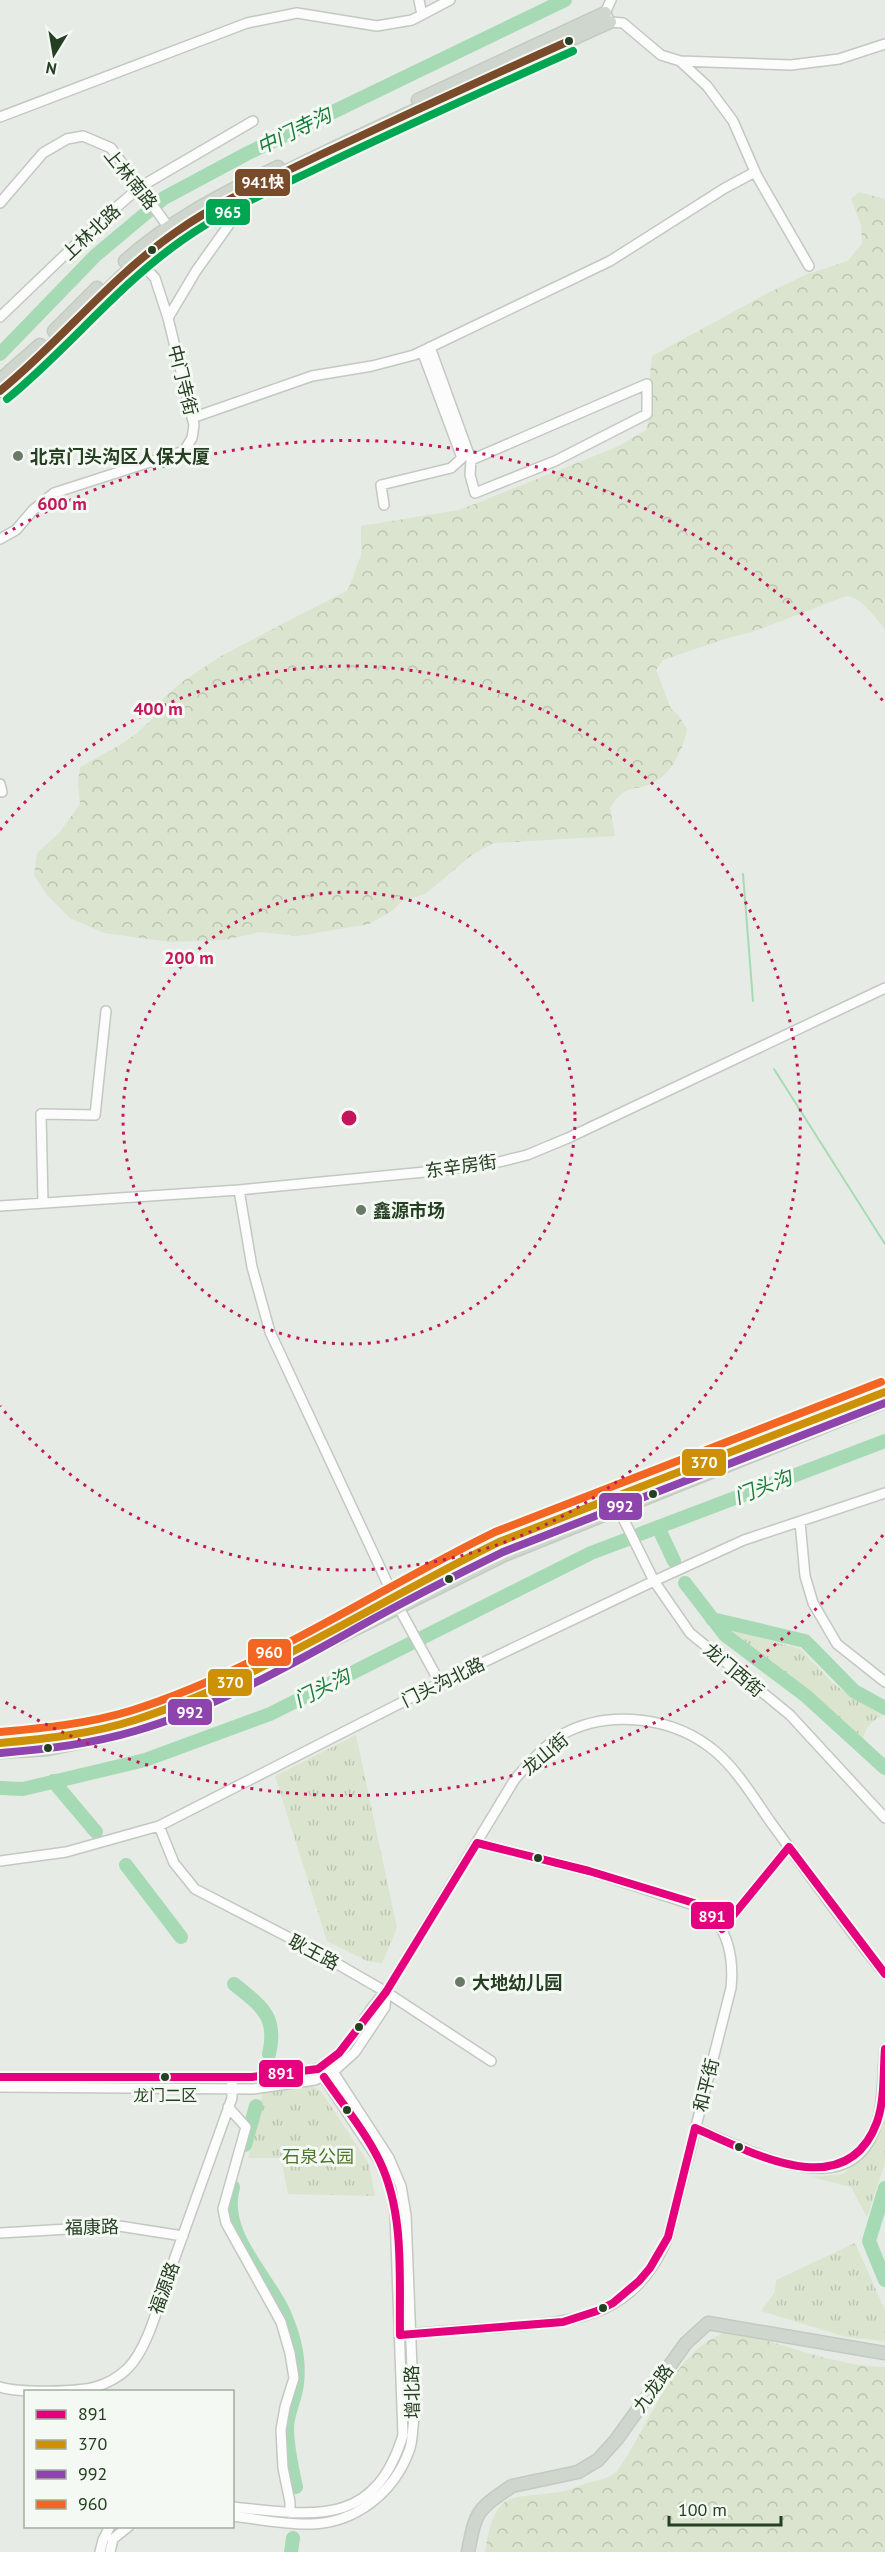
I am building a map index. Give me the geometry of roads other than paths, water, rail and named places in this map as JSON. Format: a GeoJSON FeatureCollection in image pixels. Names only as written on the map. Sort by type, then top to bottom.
{"type":"FeatureCollection","features":[{"type":"Feature","properties":{"kind":"main road"},"geometry":{"type":"LineString","coordinates":[[0,380],[23,362],[168,226],[228,195],[608,18]]}},
{"type":"Feature","properties":{"kind":"main road"},"geometry":{"type":"LineString","coordinates":[[0,391],[25,372],[135,258]]}},
{"type":"Feature","properties":{"kind":"main road"},"geometry":{"type":"LineString","coordinates":[[0,1752],[48,1749],[98,1740],[196,1708],[401,1612],[504,1555],[616,1504],[885,1392]]}},
{"type":"Feature","properties":{"kind":"main road"},"geometry":{"type":"LineString","coordinates":[[0,1743],[28,1743],[98,1732],[174,1708],[230,1683],[499,1542],[616,1504],[885,1402]]}},
{"type":"Feature","properties":{"kind":"main road","name":"九龙路"},"geometry":{"type":"LineString","coordinates":[[468,2552],[474,2519],[486,2504],[512,2486],[578,2472],[598,2460],[616,2440],[686,2343],[708,2323],[885,2353]]}},
{"type":"Feature","properties":{"kind":"street"},"geometry":{"type":"LineString","coordinates":[[419,0],[422,15]]}},
{"type":"Feature","properties":{"kind":"street"},"geometry":{"type":"LineString","coordinates":[[0,117],[247,23],[297,14],[377,26],[412,20],[450,0]]}},
{"type":"Feature","properties":{"kind":"street"},"geometry":{"type":"LineString","coordinates":[[611,0],[608,18],[623,23],[661,55],[680,61],[792,65],[839,59],[885,44]]}},
{"type":"Feature","properties":{"kind":"street"},"geometry":{"type":"LineString","coordinates":[[680,61],[707,86],[733,122],[755,172],[809,266]]}},
{"type":"Feature","properties":{"kind":"street","name":"上林北路"},"geometry":{"type":"LineString","coordinates":[[0,317],[97,224],[140,188],[253,121]]}},
{"type":"Feature","properties":{"kind":"street","name":"上林南路"},"geometry":{"type":"LineString","coordinates":[[0,203],[48,149],[67,139],[83,136],[111,148],[168,226]]}},
{"type":"Feature","properties":{"kind":"street"},"geometry":{"type":"LineString","coordinates":[[192,418],[312,376],[372,366],[426,349],[610,261],[725,188],[755,172]]}},
{"type":"Feature","properties":{"kind":"street"},"geometry":{"type":"LineString","coordinates":[[168,318],[196,271],[233,219],[233,206],[228,195]]}},
{"type":"Feature","properties":{"kind":"street","name":"中门寺街"},"geometry":{"type":"LineString","coordinates":[[0,539],[16,530],[33,510],[54,493],[184,451],[192,438],[194,425],[168,318],[155,278],[135,258]]}},
{"type":"Feature","properties":{"kind":"street"},"geometry":{"type":"LineString","coordinates":[[426,349],[471,460],[470,475],[475,493],[555,461],[647,414],[647,384],[471,460]]}},
{"type":"Feature","properties":{"kind":"street"},"geometry":{"type":"LineString","coordinates":[[384,505],[381,485],[451,468],[462,458],[426,349]]}},
{"type":"Feature","properties":{"kind":"street","name":"东辛房街"},"geometry":{"type":"LineString","coordinates":[[0,1206],[239,1190],[495,1163],[527,1155],[589,1129],[885,987]]}},
{"type":"Feature","properties":{"kind":"street"},"geometry":{"type":"LineString","coordinates":[[44,1203],[41,1114],[95,1115],[106,1011]]}},
{"type":"Feature","properties":{"kind":"street"},"geometry":{"type":"LineString","coordinates":[[239,1190],[252,1267],[270,1332],[393,1596],[440,1683]]}},
{"type":"Feature","properties":{"kind":"street","name":"门头沟北路"},"geometry":{"type":"LineString","coordinates":[[0,1861],[66,1851],[159,1826],[440,1683],[654,1581],[744,1540],[885,1493]]}},
{"type":"Feature","properties":{"kind":"street","name":"龙门西街"},"geometry":{"type":"LineString","coordinates":[[616,1504],[654,1581],[690,1633],[790,1715],[885,1818]]}},
{"type":"Feature","properties":{"kind":"street"},"geometry":{"type":"LineString","coordinates":[[800,1522],[805,1576],[813,1603],[837,1644],[885,1682]]}},
{"type":"Feature","properties":{"kind":"street","name":"龙山街"},"geometry":{"type":"LineString","coordinates":[[328,2071],[349,2044],[374,2003],[386,1992],[515,1779],[533,1759],[561,1736],[615,1719],[651,1722],[687,1733],[717,1752],[746,1787],[885,1974]]}},
{"type":"Feature","properties":{"kind":"street","name":"耿王路"},"geometry":{"type":"LineString","coordinates":[[159,1826],[174,1863],[195,1889],[315,1951],[386,1992],[491,2061]]}},
{"type":"Feature","properties":{"kind":"street","name":"和平街"},"geometry":{"type":"LineString","coordinates":[[405,2334],[563,2322],[584,2318],[616,2301],[639,2284],[661,2254],[668,2237],[731,1988],[733,1968],[722,1929],[711,1914],[694,1903],[590,1871],[477,1843]]}},
{"type":"Feature","properties":{"kind":"street"},"geometry":{"type":"LineString","coordinates":[[722,1929],[789,1847]]}},
{"type":"Feature","properties":{"kind":"street"},"geometry":{"type":"LineString","coordinates":[[695,2128],[792,2166],[826,2169],[847,2163],[868,2143],[877,2122],[885,2049]]}},
{"type":"Feature","properties":{"kind":"street"},"geometry":{"type":"LineString","coordinates":[[0,2077],[252,2077],[318,2069],[328,2071]]}},
{"type":"Feature","properties":{"kind":"street"},"geometry":{"type":"LineString","coordinates":[[0,2087],[253,2089],[328,2071]]}},
{"type":"Feature","properties":{"kind":"street","name":"增北路"},"geometry":{"type":"LineString","coordinates":[[234,2507],[290,2513],[339,2511],[365,2497],[380,2483],[395,2460],[403,2434],[406,2215],[401,2186],[389,2158],[328,2071]]}},
{"type":"Feature","properties":{"kind":"street","name":"福源路"},"geometry":{"type":"LineString","coordinates":[[0,2387],[30,2390],[78,2390],[96,2387],[126,2370],[137,2356],[156,2312],[228,2107],[233,2088],[232,2077]]}},
{"type":"Feature","properties":{"kind":"street"},"geometry":{"type":"LineString","coordinates":[[228,2107],[246,2127],[223,2209],[226,2223],[281,2322],[294,2378],[281,2430],[283,2468],[290,2513]]}},
{"type":"Feature","properties":{"kind":"street","name":"福康路"},"geometry":{"type":"LineString","coordinates":[[0,2233],[111,2226],[143,2228],[183,2236]]}},
{"type":"Feature","properties":{"kind":"street","name":"增北路"},"geometry":{"type":"LineString","coordinates":[[234,2516],[312,2524],[341,2519],[365,2509],[380,2496],[398,2475],[410,2449],[414,2419],[405,2334]]}},
{"type":"Feature","properties":{"kind":"street"},"geometry":{"type":"LineString","coordinates":[[100,2552],[109,2528]]}},
{"type":"Feature","properties":{"kind":"street"},"geometry":{"type":"LineString","coordinates":[[110,2552],[113,2539],[127,2528]]}},
{"type":"Feature","properties":{"kind":"waterway","name":"中门寺沟"},"geometry":{"type":"LineString","coordinates":[[0,354],[96,255],[164,198],[248,153],[565,0]]}},
{"type":"Feature","properties":{"kind":"waterway"},"geometry":{"type":"LineString","coordinates":[[743,874],[753,1001]]}},
{"type":"Feature","properties":{"kind":"waterway"},"geometry":{"type":"LineString","coordinates":[[774,1069],[885,1244]]}},
{"type":"Feature","properties":{"kind":"waterway","name":"门头沟"},"geometry":{"type":"LineString","coordinates":[[640,1534],[885,1441]]}},
{"type":"Feature","properties":{"kind":"waterway"},"geometry":{"type":"LineString","coordinates":[[658,1527],[674,1561]]}},
{"type":"Feature","properties":{"kind":"waterway","name":"门头沟"},"geometry":{"type":"LineString","coordinates":[[0,1788],[23,1789],[145,1760],[270,1714],[591,1553],[628,1539]]}},
{"type":"Feature","properties":{"kind":"waterway"},"geometry":{"type":"LineString","coordinates":[[685,1583],[725,1635],[806,1696],[885,1768]]}},
{"type":"Feature","properties":{"kind":"waterway"},"geometry":{"type":"LineString","coordinates":[[712,1619],[805,1641],[854,1691],[885,1708]]}},
{"type":"Feature","properties":{"kind":"waterway"},"geometry":{"type":"LineString","coordinates":[[53,1781],[96,1832]]}},
{"type":"Feature","properties":{"kind":"waterway"},"geometry":{"type":"LineString","coordinates":[[126,1865],[181,1937]]}},
{"type":"Feature","properties":{"kind":"waterway"},"geometry":{"type":"LineString","coordinates":[[234,1984],[265,2013],[271,2030],[269,2054]]}},
{"type":"Feature","properties":{"kind":"waterway"},"geometry":{"type":"LineString","coordinates":[[245,2145],[256,2106]]}},
{"type":"Feature","properties":{"kind":"waterway"},"geometry":{"type":"LineString","coordinates":[[233,2187],[231,2204],[238,2236],[283,2311],[295,2346],[297,2383],[287,2428],[296,2487]]}},
{"type":"Feature","properties":{"kind":"waterway"},"geometry":{"type":"LineString","coordinates":[[885,2188],[869,2241],[885,2280]]}},
{"type":"Feature","properties":{"kind":"waterway"},"geometry":{"type":"LineString","coordinates":[[291,2552],[293,2538]]}},
{"type":"Feature","properties":{"kind":"place","name":"北京门头沟区人保大厦"},"geometry":{"type":"Point","coordinates":[18,456]}},
{"type":"Feature","properties":{"kind":"place","name":"鑫源市场"},"geometry":{"type":"Point","coordinates":[361,1210]}},
{"type":"Feature","properties":{"kind":"place","name":"大地幼儿园"},"geometry":{"type":"Point","coordinates":[460,1982]}},
{"type":"Feature","properties":{"kind":"place","name":"龙门二区"},"geometry":{"type":"Point","coordinates":[165,2077]}},
{"type":"Feature","properties":{"kind":"park label","name":"石泉公园"},"geometry":{"type":"Point","coordinates":[318,2156]}}]}
